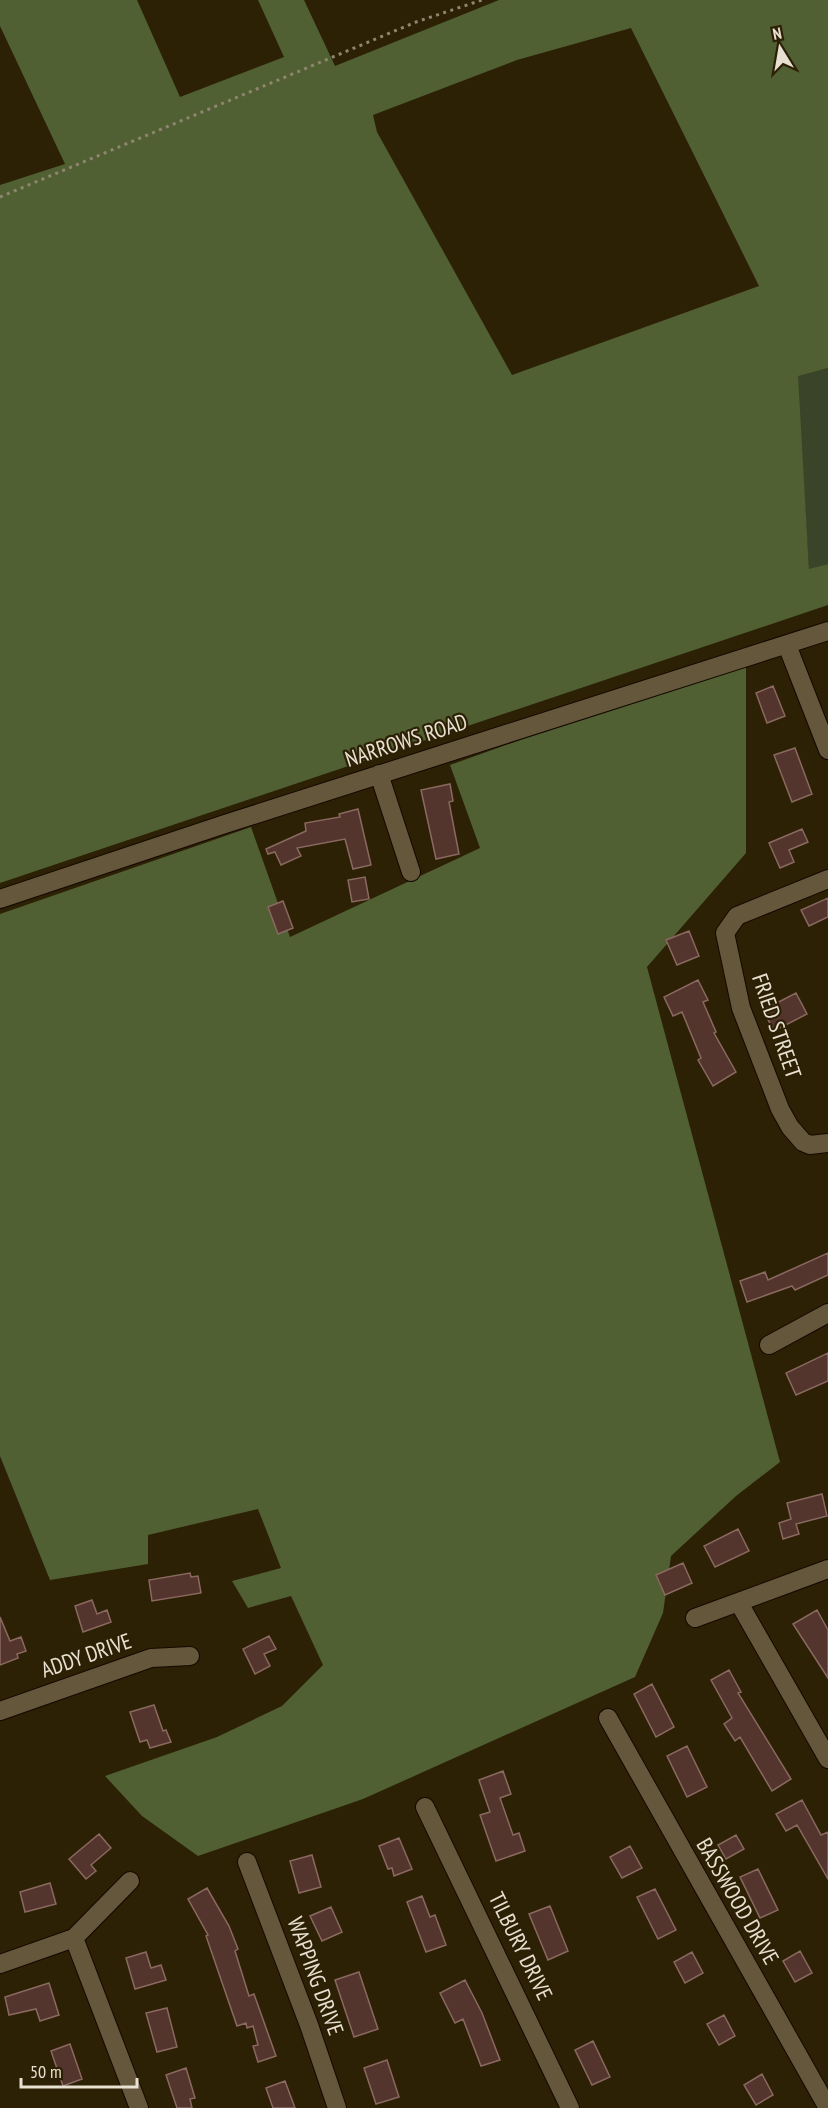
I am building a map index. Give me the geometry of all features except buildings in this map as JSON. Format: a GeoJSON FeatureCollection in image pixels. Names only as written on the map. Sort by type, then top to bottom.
{"type":"FeatureCollection","features":[{"type":"Feature","properties":{"kind":"street","name":"NARROWS ROAD"},"geometry":{"type":"LineString","coordinates":[[0,899],[379,774],[828,631]]}},
{"type":"Feature","properties":{"kind":"street"},"geometry":{"type":"LineString","coordinates":[[787,645],[828,750]]}},
{"type":"Feature","properties":{"kind":"street"},"geometry":{"type":"LineString","coordinates":[[379,774],[411,872]]}},
{"type":"Feature","properties":{"kind":"street","name":"FRIED STREET"},"geometry":{"type":"LineString","coordinates":[[828,879],[737,916],[725,933],[741,1008],[780,1109],[790,1127],[801,1139],[810,1145],[828,1143]]}},
{"type":"Feature","properties":{"kind":"street"},"geometry":{"type":"LineString","coordinates":[[769,1345],[828,1313]]}},
{"type":"Feature","properties":{"kind":"street"},"geometry":{"type":"LineString","coordinates":[[695,1618],[828,1569]]}},
{"type":"Feature","properties":{"kind":"street"},"geometry":{"type":"LineString","coordinates":[[739,1603],[828,1759]]}},
{"type":"Feature","properties":{"kind":"street","name":"ADDY DRIVE"},"geometry":{"type":"LineString","coordinates":[[0,1711],[151,1658],[190,1656]]}},
{"type":"Feature","properties":{"kind":"street","name":"BASSWOOD DRIVE"},"geometry":{"type":"LineString","coordinates":[[608,1718],[828,2108]]}},
{"type":"Feature","properties":{"kind":"street","name":"TILBURY DRIVE"},"geometry":{"type":"LineString","coordinates":[[425,1807],[570,2108]]}},
{"type":"Feature","properties":{"kind":"street","name":"WAPPING DRIVE"},"geometry":{"type":"LineString","coordinates":[[247,1862],[309,2025],[337,2108]]}},
{"type":"Feature","properties":{"kind":"street"},"geometry":{"type":"LineString","coordinates":[[0,1964],[74,1938],[130,1881]]}},
{"type":"Feature","properties":{"kind":"street"},"geometry":{"type":"LineString","coordinates":[[74,1938],[139,2108]]}},
{"type":"Feature","properties":{"kind":"path"},"geometry":{"type":"LineString","coordinates":[[0,197],[416,22],[482,0]]}},
{"type":"Feature","properties":{"kind":"green space"},"geometry":{"type":"Polygon","coordinates":[[[0,0],[137,0],[180,97],[284,57],[258,0],[304,0],[335,66],[499,0],[828,0],[828,368],[798,376],[809,569],[828,564],[828,605],[0,883],[0,185],[65,164],[0,26],[0,0]],[[631,28],[517,60],[373,115],[377,132],[512,375],[759,286],[631,28]]]}},
{"type":"Feature","properties":{"kind":"green space"},"geometry":{"type":"Polygon","coordinates":[[[828,368],[828,564],[809,570],[797,375],[828,368]]]}},
{"type":"Feature","properties":{"kind":"green space"},"geometry":{"type":"Polygon","coordinates":[[[746,659],[746,853],[647,967],[780,1462],[736,1496],[671,1556],[663,1613],[635,1677],[363,1799],[198,1856],[142,1816],[105,1776],[217,1737],[282,1706],[323,1665],[291,1596],[248,1608],[232,1581],[281,1568],[258,1509],[148,1535],[148,1564],[50,1580],[0,1456],[0,914],[251,827],[290,937],[480,848],[450,765],[746,659]]]}}]}
